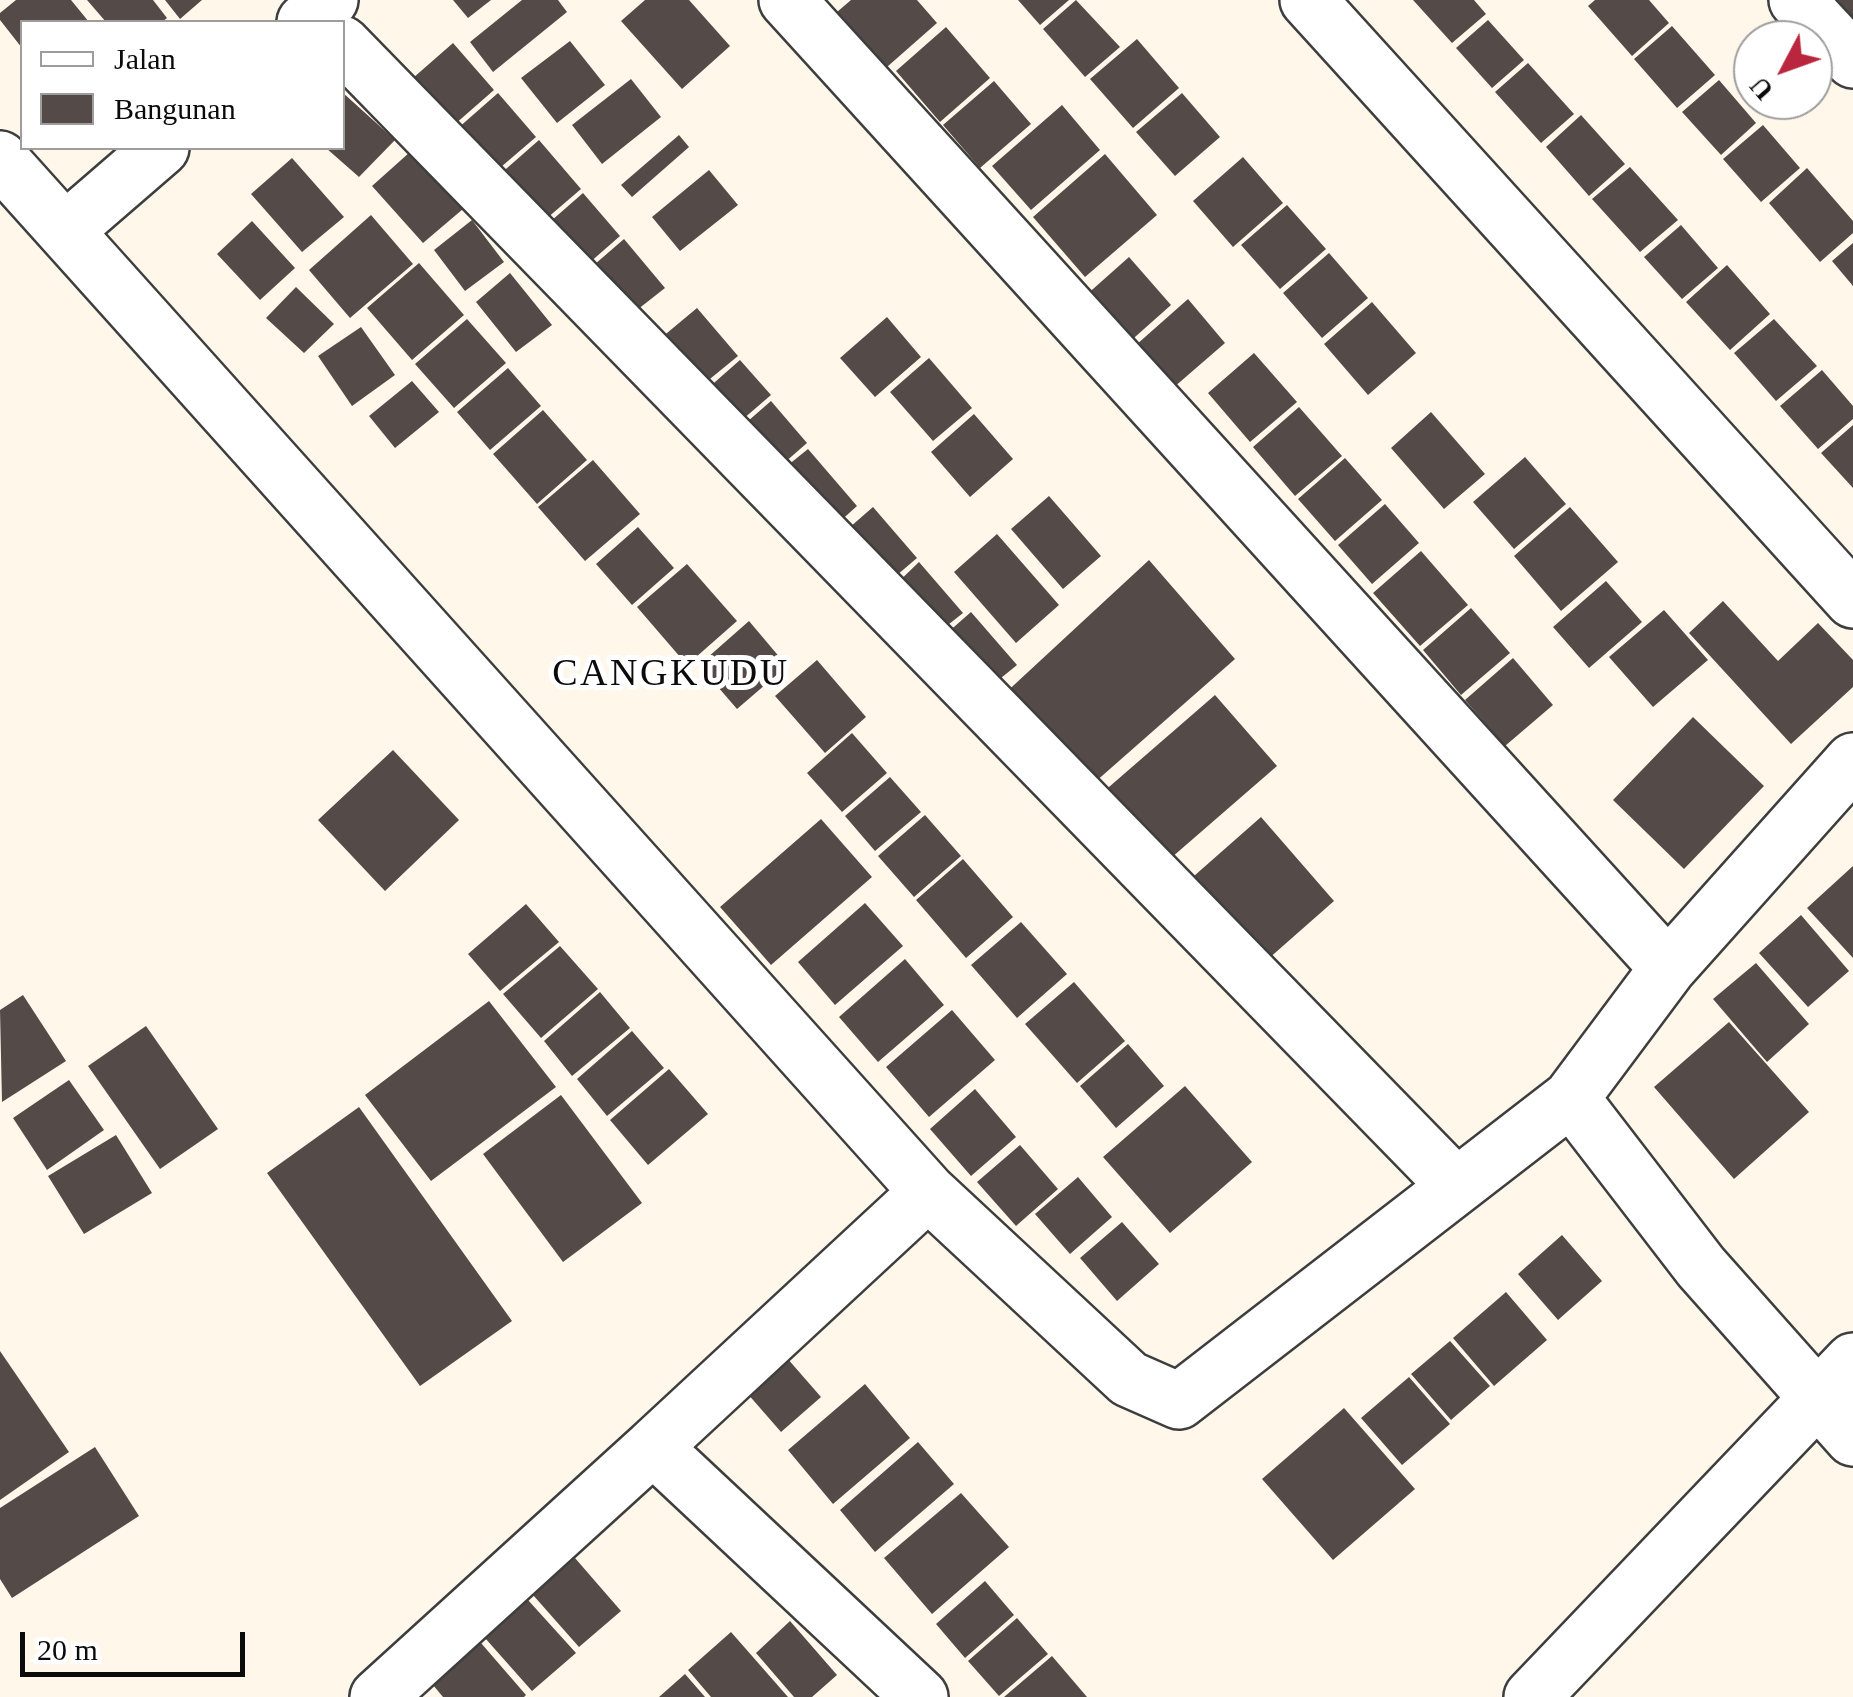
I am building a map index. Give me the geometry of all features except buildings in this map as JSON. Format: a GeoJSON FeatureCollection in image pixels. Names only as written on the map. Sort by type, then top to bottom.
{"type":"FeatureCollection","features":[{"type":"Feature","properties":{"kind":"street"},"geometry":{"type":"LineString","coordinates":[[787,0],[1668,968]]}},
{"type":"Feature","properties":{"kind":"street"},"geometry":{"type":"LineString","coordinates":[[1308,0],[1853,600]]}},
{"type":"Feature","properties":{"kind":"street"},"geometry":{"type":"LineString","coordinates":[[1797,0],[1853,60]]}},
{"type":"Feature","properties":{"kind":"street"},"geometry":{"type":"LineString","coordinates":[[345,44],[1456,1186]]}},
{"type":"Feature","properties":{"kind":"street"},"geometry":{"type":"LineString","coordinates":[[65,231],[159,150]]}},
{"type":"Feature","properties":{"kind":"street"},"geometry":{"type":"LineString","coordinates":[[0,159],[928,1192],[1129,1380],[1179,1401],[1571,1098],[1668,968],[1853,761]]}},
{"type":"Feature","properties":{"kind":"street"},"geometry":{"type":"LineString","coordinates":[[1571,1098],[1701,1267],[1835,1378],[1853,1438]]}},
{"type":"Feature","properties":{"kind":"street"},"geometry":{"type":"LineString","coordinates":[[378,1697],[928,1192]]}},
{"type":"Feature","properties":{"kind":"street"},"geometry":{"type":"LineString","coordinates":[[1532,1697],[1835,1378]]}},
{"type":"Feature","properties":{"kind":"street"},"geometry":{"type":"LineString","coordinates":[[653,1447],[905,1692]]}},
{"type":"Feature","properties":{"kind":"district","name":"CANGKUDU"},"geometry":{"type":"Point","coordinates":[671,675]}}]}
